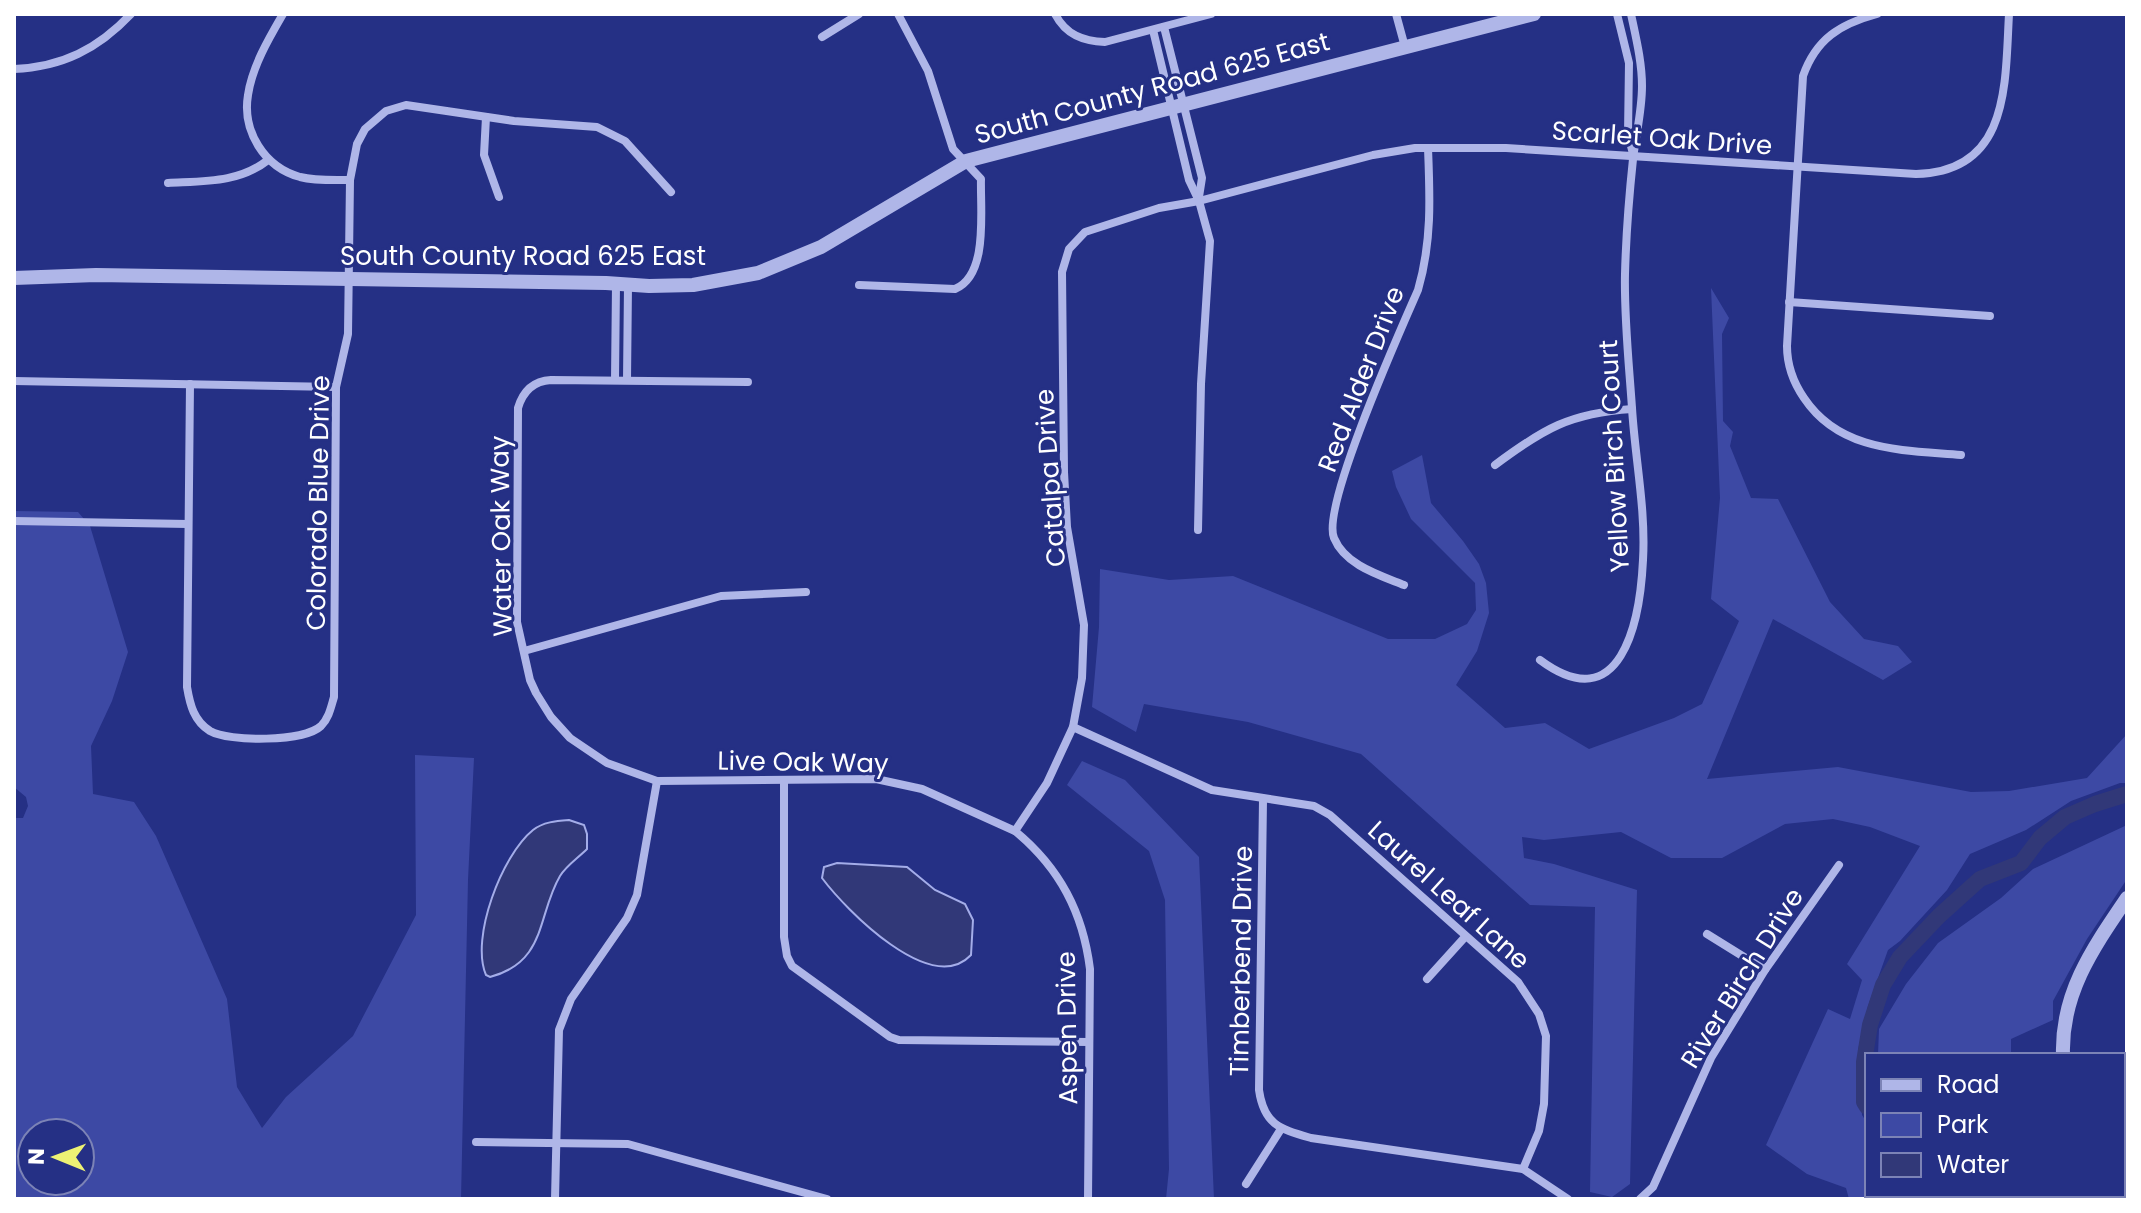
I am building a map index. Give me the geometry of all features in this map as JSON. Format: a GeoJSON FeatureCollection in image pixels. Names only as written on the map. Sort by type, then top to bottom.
{"type":"FeatureCollection","features":[{"type":"Feature","properties":{"kind":"street"},"geometry":{"type":"LineString","coordinates":[[14,69],[51,65],[74,57],[99,43],[131,14]]}},
{"type":"Feature","properties":{"kind":"street"},"geometry":{"type":"LineString","coordinates":[[283,14],[248,92],[250,124],[257,144],[268,160],[284,171],[303,178],[350,180]]}},
{"type":"Feature","properties":{"kind":"street"},"geometry":{"type":"LineString","coordinates":[[822,37],[859,14]]}},
{"type":"Feature","properties":{"kind":"street"},"geometry":{"type":"LineString","coordinates":[[859,285],[949,289],[962,286],[977,265],[981,179],[953,149],[928,71],[898,14]]}},
{"type":"Feature","properties":{"kind":"street"},"geometry":{"type":"LineString","coordinates":[[1055,14],[1072,34],[1105,42],[1211,14]]}},
{"type":"Feature","properties":{"kind":"street"},"geometry":{"type":"LineString","coordinates":[[1396,14],[1405,47]]}},
{"type":"Feature","properties":{"kind":"street","name":"South County Road 625 East"},"geometry":{"type":"LineString","coordinates":[[14,278],[39,275],[350,278],[693,285],[737,278],[778,267],[821,247],[966,161],[1534,14]]}},
{"type":"Feature","properties":{"kind":"street","name":"Yellow Birch Court"},"geometry":{"type":"LineString","coordinates":[[1617,14],[1629,63],[1628,134],[1633,155]]}},
{"type":"Feature","properties":{"kind":"street","name":"Yellow Birch Court"},"geometry":{"type":"LineString","coordinates":[[1540,660],[1562,675],[1585,679],[1599,676],[1612,668],[1626,650],[1639,596],[1643,559],[1625,276],[1633,155],[1639,133],[1642,86],[1640,52],[1631,14]]}},
{"type":"Feature","properties":{"kind":"street"},"geometry":{"type":"LineString","coordinates":[[1877,14],[1848,23],[1824,39],[1808,63],[1800,91],[1787,346],[1789,368],[1799,391],[1821,419],[1845,436],[1873,446],[1961,455]]}},
{"type":"Feature","properties":{"kind":"street","name":"Scarlet Oak Drive"},"geometry":{"type":"LineString","coordinates":[[1199,201],[1373,155],[1428,148],[1506,148],[1916,174],[1944,171],[1964,163],[1985,144],[1998,119],[2009,14]]}},
{"type":"Feature","properties":{"kind":"street"},"geometry":{"type":"LineString","coordinates":[[1164,27],[1179,106]]}},
{"type":"Feature","properties":{"kind":"street"},"geometry":{"type":"LineString","coordinates":[[1153,30],[1202,178],[1199,201],[1210,241],[1201,384],[1198,530]]}},
{"type":"Feature","properties":{"kind":"street","name":"Colorado Blue Drive"},"geometry":{"type":"LineString","coordinates":[[188,524],[187,687],[191,707],[199,722],[212,732],[229,737],[290,737],[307,734],[321,726],[334,697],[336,387],[348,334],[350,180],[360,136],[371,122],[386,111],[402,105],[537,123],[586,125],[607,130],[625,141],[671,192]]}},
{"type":"Feature","properties":{"kind":"street"},"geometry":{"type":"LineString","coordinates":[[486,117],[484,155],[499,197]]}},
{"type":"Feature","properties":{"kind":"street","name":"Red Alder Drive"},"geometry":{"type":"LineString","coordinates":[[1404,585],[1348,558],[1334,539],[1332,522],[1343,477],[1418,290],[1427,260],[1431,222],[1428,148]]}},
{"type":"Feature","properties":{"kind":"street"},"geometry":{"type":"LineString","coordinates":[[168,183],[232,179],[252,172],[268,160]]}},
{"type":"Feature","properties":{"kind":"street","name":"Catalpa Drive"},"geometry":{"type":"LineString","coordinates":[[1015,831],[1047,783],[1073,727],[1082,678],[1084,625],[1067,527],[1064,472],[1063,264],[1073,242],[1094,228],[1159,208],[1199,201]]}},
{"type":"Feature","properties":{"kind":"street","name":"South County Road 625 East"},"geometry":{"type":"LineString","coordinates":[[14,272],[39,275]]}},
{"type":"Feature","properties":{"kind":"street"},"geometry":{"type":"LineString","coordinates":[[622,285],[615,380],[748,382]]}},
{"type":"Feature","properties":{"kind":"street"},"geometry":{"type":"LineString","coordinates":[[622,285],[627,380]]}},
{"type":"Feature","properties":{"kind":"street"},"geometry":{"type":"LineString","coordinates":[[1789,302],[1990,316]]}},
{"type":"Feature","properties":{"kind":"street","name":"Water Oak Way"},"geometry":{"type":"LineString","coordinates":[[615,380],[545,380],[529,387],[520,400],[517,622],[536,693],[551,717],[570,738],[607,763],[657,781],[675,781]]}},
{"type":"Feature","properties":{"kind":"street"},"geometry":{"type":"LineString","coordinates":[[14,381],[336,387]]}},
{"type":"Feature","properties":{"kind":"street"},"geometry":{"type":"LineString","coordinates":[[14,521],[188,524],[190,384]]}},
{"type":"Feature","properties":{"kind":"street"},"geometry":{"type":"LineString","coordinates":[[1495,465],[1535,435],[1572,419],[1596,411],[1632,409]]}},
{"type":"Feature","properties":{"kind":"street"},"geometry":{"type":"LineString","coordinates":[[524,651],[721,596],[806,592]]}},
{"type":"Feature","properties":{"kind":"street","name":"Laurel Leaf Lane"},"geometry":{"type":"LineString","coordinates":[[1073,727],[1212,790],[1314,806],[1330,815],[1518,982],[1539,1014],[1546,1036],[1544,1104],[1539,1131],[1523,1169]]}},
{"type":"Feature","properties":{"kind":"street","name":"Live Oak Way"},"geometry":{"type":"LineString","coordinates":[[675,781],[860,778],[891,781],[922,789],[1015,831]]}},
{"type":"Feature","properties":{"kind":"street"},"geometry":{"type":"LineString","coordinates":[[555,1199],[557,1039],[571,999],[632,907],[640,883],[657,781]]}},
{"type":"Feature","properties":{"kind":"street"},"geometry":{"type":"LineString","coordinates":[[784,781],[784,937],[792,966],[878,1029],[899,1040],[1089,1042]]}},
{"type":"Feature","properties":{"kind":"street","name":"Timberbend Drive"},"geometry":{"type":"LineString","coordinates":[[1263,800],[1259,1090],[1268,1117],[1281,1129]]}},
{"type":"Feature","properties":{"kind":"street","name":"Aspen Drive"},"geometry":{"type":"LineString","coordinates":[[1015,831],[1049,864],[1066,889],[1079,918],[1090,969],[1088,1199]]}},
{"type":"Feature","properties":{"kind":"street","name":"River Birch Drive"},"geometry":{"type":"LineString","coordinates":[[1640,1199],[1653,1187],[1711,1058],[1765,970],[1839,865]]}},
{"type":"Feature","properties":{"kind":"street"},"geometry":{"type":"LineString","coordinates":[[2063,1053],[2068,1004],[2075,982],[2127,898]]}},
{"type":"Feature","properties":{"kind":"street"},"geometry":{"type":"LineString","coordinates":[[1707,934],[1765,970]]}},
{"type":"Feature","properties":{"kind":"street"},"geometry":{"type":"LineString","coordinates":[[1427,979],[1465,937]]}},
{"type":"Feature","properties":{"kind":"street"},"geometry":{"type":"LineString","coordinates":[[1246,1184],[1281,1129],[1311,1138],[1523,1169],[1568,1199]]}},
{"type":"Feature","properties":{"kind":"street"},"geometry":{"type":"LineString","coordinates":[[476,1142],[641,1146],[827,1199]]}},
{"type":"Feature","properties":{"kind":"green space"},"geometry":{"type":"Polygon","coordinates":[[[1711,288],[1729,318],[1722,334],[1723,421],[1733,432],[1730,446],[1751,498],[1778,499],[1830,602],[1864,639],[1898,646],[1912,662],[1883,680],[1773,619],[1707,779],[1838,767],[1971,792],[2009,791],[2087,778],[2127,734],[2127,783],[2071,801],[2026,830],[1970,854],[1947,890],[1888,950],[1868,1006],[1858,1050],[1862,1115],[1865,1120],[1865,1197],[1919,1199],[1849,1199],[1846,1188],[1807,1174],[1766,1145],[1828,1009],[1850,1019],[1862,980],[1847,964],[1920,846],[1870,827],[1833,819],[1785,824],[1722,858],[1671,858],[1621,832],[1544,840],[1522,837],[1524,858],[1554,864],[1637,890],[1630,1184],[1612,1197],[1590,1192],[1595,907],[1530,905],[1361,754],[1248,722],[1144,704],[1136,732],[1092,707],[1100,569],[1169,580],[1233,576],[1388,639],[1435,639],[1467,624],[1476,610],[1475,583],[1411,519],[1396,487],[1392,471],[1422,455],[1431,503],[1479,564],[1486,583],[1489,613],[1477,651],[1456,685],[1505,728],[1545,723],[1589,749],[1674,718],[1702,704],[1739,621],[1711,599],[1720,498],[1711,288]]]}},
{"type":"Feature","properties":{"kind":"green space"},"geometry":{"type":"Polygon","coordinates":[[[14,511],[78,512],[90,526],[128,652],[112,701],[91,746],[93,794],[134,802],[156,836],[227,999],[237,1087],[262,1128],[286,1097],[353,1036],[416,915],[415,755],[474,758],[468,880],[461,1199],[14,1199],[14,818],[23,818],[28,806],[26,797],[14,787],[14,511]]]}},
{"type":"Feature","properties":{"kind":"green space"},"geometry":{"type":"Polygon","coordinates":[[[1082,761],[1125,780],[1199,857],[1214,1199],[1166,1199],[1169,1169],[1165,900],[1149,851],[1067,785],[1082,761]]]}},
{"type":"Feature","properties":{"kind":"green space"},"geometry":{"type":"Polygon","coordinates":[[[2127,825],[2127,879],[2087,939],[2053,1001],[2053,1020],[2011,1039],[2011,1053],[1878,1053],[1879,1029],[1906,984],[1938,943],[2001,898],[2033,869],[2127,825]]]}},
{"type":"Feature","properties":{"kind":"water"},"geometry":{"type":"Polygon","coordinates":[[[569,820],[584,825],[587,849],[560,876],[531,949],[508,970],[490,977],[486,975],[482,940],[486,919],[510,858],[537,827],[569,820]]]}},
{"type":"Feature","properties":{"kind":"water"},"geometry":{"type":"Polygon","coordinates":[[[837,863],[907,867],[935,890],[965,904],[973,920],[971,955],[954,965],[934,965],[913,958],[890,944],[869,928],[822,878],[824,867],[837,863]]]}},
{"type":"Feature","properties":{"kind":"waterway"},"geometry":{"type":"LineString","coordinates":[[1865,1053],[1870,1025],[1883,985],[1900,957],[1939,916],[1980,879],[2021,863],[2040,838],[2065,817],[2127,794]]}},
{"type":"Feature","properties":{"kind":"waterway"},"geometry":{"type":"LineString","coordinates":[[1865,1056],[1865,1104]]}}]}
